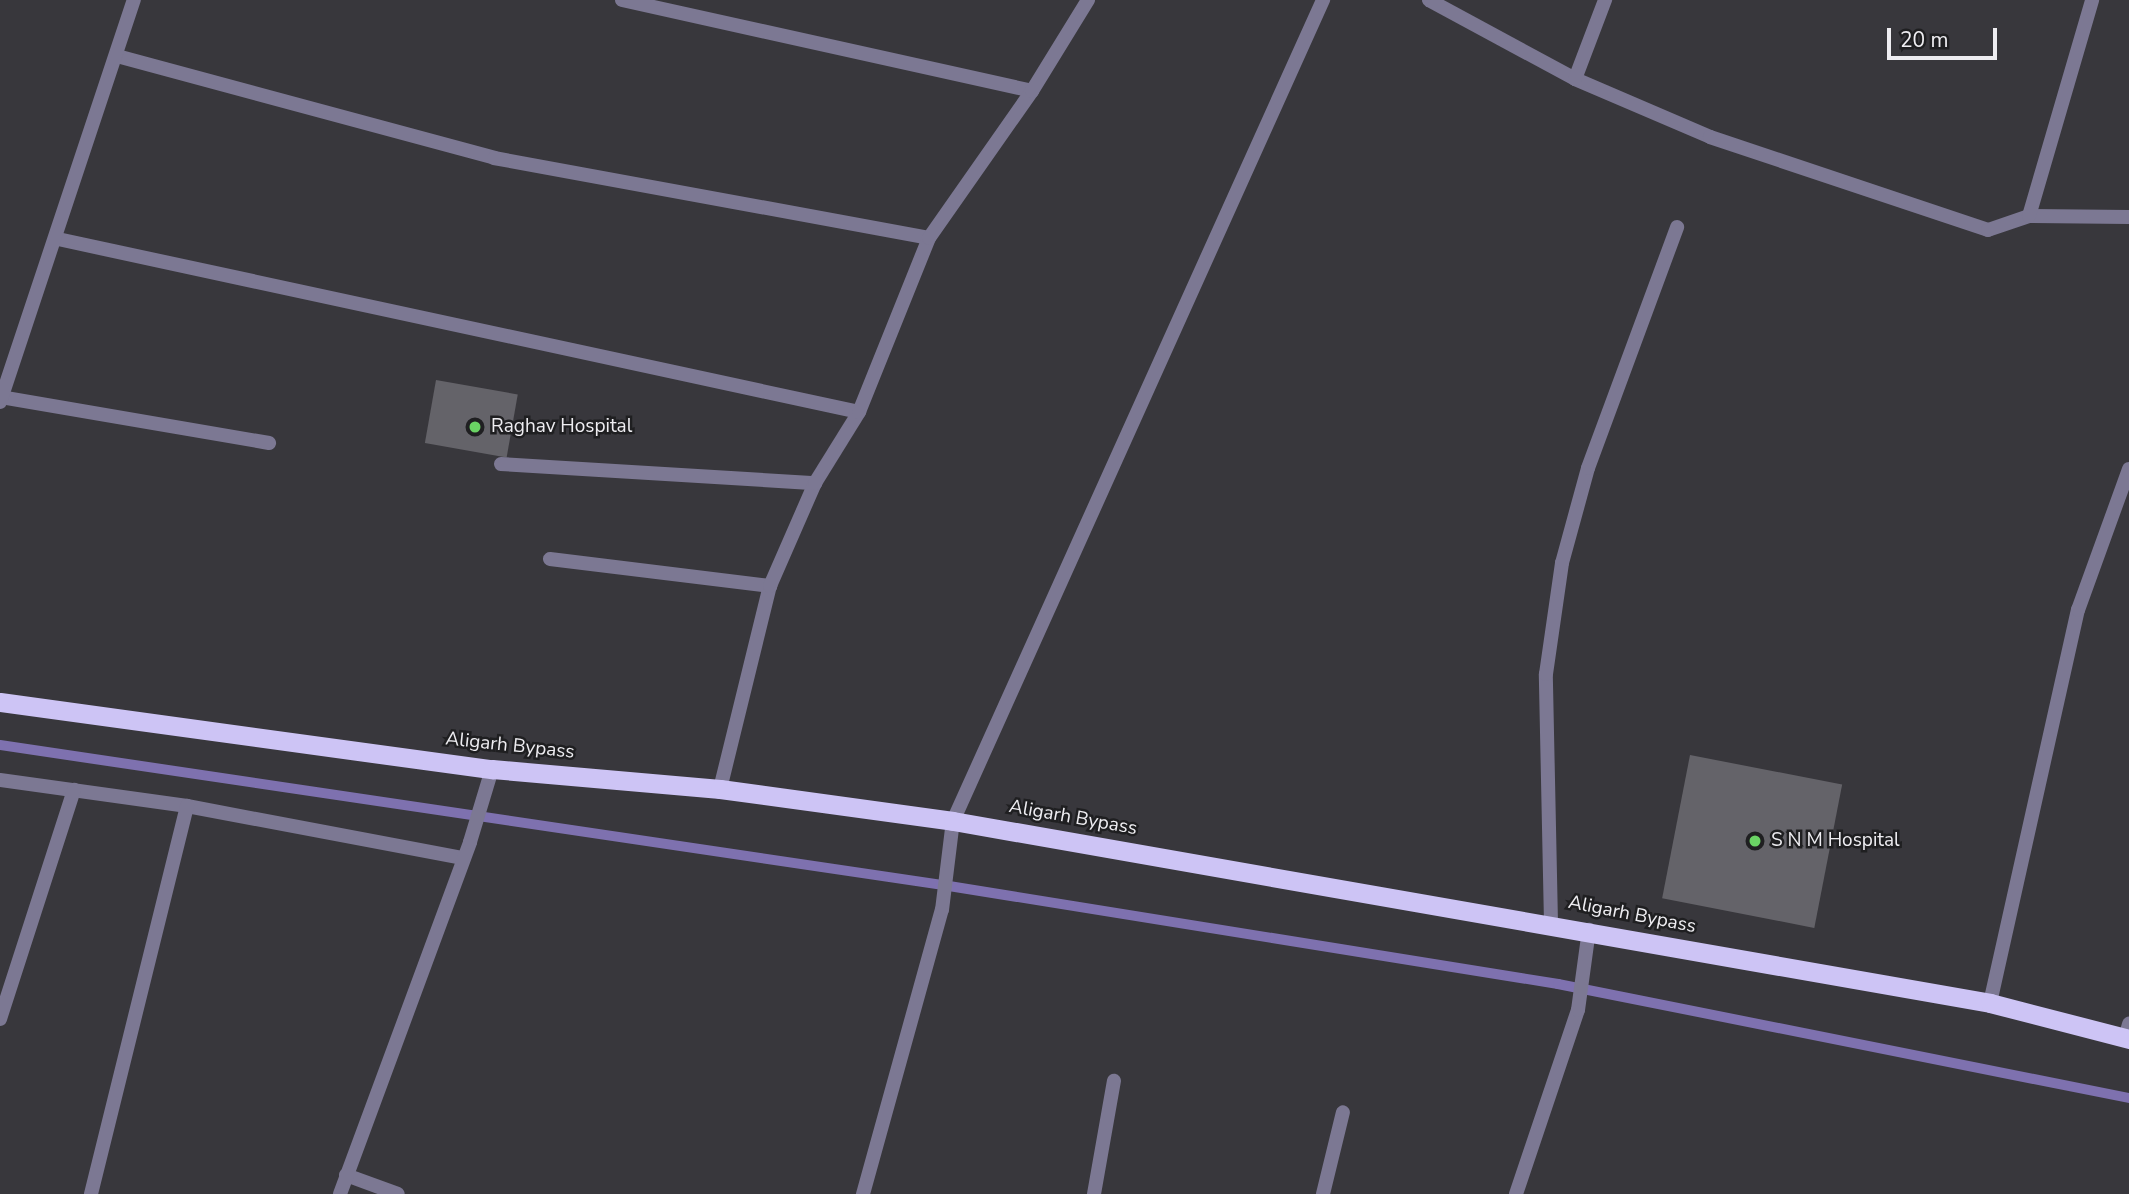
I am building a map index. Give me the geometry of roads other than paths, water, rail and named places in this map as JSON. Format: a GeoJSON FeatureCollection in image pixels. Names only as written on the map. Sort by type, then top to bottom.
{"type":"FeatureCollection","features":[{"type":"Feature","properties":{"kind":"highway","name":"Aligarh Bypass"},"geometry":{"type":"LineString","coordinates":[[0,702],[492,769],[720,789],[953,821],[1551,923],[1990,1003],[2128,1034]]}},
{"type":"Feature","properties":{"kind":"street"},"geometry":{"type":"LineString","coordinates":[[134,0],[58,239],[0,399],[269,443]]}},
{"type":"Feature","properties":{"kind":"street"},"geometry":{"type":"LineString","coordinates":[[622,0],[1032,91]]}},
{"type":"Feature","properties":{"kind":"street"},"geometry":{"type":"LineString","coordinates":[[720,789],[770,586],[815,483],[859,412],[929,238],[1032,91],[1088,0]]}},
{"type":"Feature","properties":{"kind":"street"},"geometry":{"type":"LineString","coordinates":[[863,1194],[942,910],[953,848],[953,821],[1323,0]]}},
{"type":"Feature","properties":{"kind":"street"},"geometry":{"type":"LineString","coordinates":[[1429,0],[1575,79],[1710,137],[1988,229],[2029,216],[2129,218]]}},
{"type":"Feature","properties":{"kind":"street"},"geometry":{"type":"LineString","coordinates":[[1575,79],[1605,0]]}},
{"type":"Feature","properties":{"kind":"street"},"geometry":{"type":"LineString","coordinates":[[2029,216],[2092,0]]}},
{"type":"Feature","properties":{"kind":"street"},"geometry":{"type":"LineString","coordinates":[[117,56],[494,158],[929,238]]}},
{"type":"Feature","properties":{"kind":"street"},"geometry":{"type":"LineString","coordinates":[[1551,923],[1546,674],[1562,563],[1588,468],[1677,227]]}},
{"type":"Feature","properties":{"kind":"street"},"geometry":{"type":"LineString","coordinates":[[58,239],[859,412]]}},
{"type":"Feature","properties":{"kind":"street"},"geometry":{"type":"LineString","coordinates":[[501,464],[815,483]]}},
{"type":"Feature","properties":{"kind":"street"},"geometry":{"type":"LineString","coordinates":[[1990,1003],[2078,610],[2129,469]]}},
{"type":"Feature","properties":{"kind":"street"},"geometry":{"type":"LineString","coordinates":[[550,559],[770,586]]}},
{"type":"Feature","properties":{"kind":"street"},"geometry":{"type":"LineString","coordinates":[[340,1194],[470,842],[492,769]]}},
{"type":"Feature","properties":{"kind":"street"},"geometry":{"type":"LineString","coordinates":[[0,780],[187,806],[464,858]]}},
{"type":"Feature","properties":{"kind":"street"},"geometry":{"type":"LineString","coordinates":[[0,1019],[74,790]]}},
{"type":"Feature","properties":{"kind":"street"},"geometry":{"type":"LineString","coordinates":[[91,1194],[187,806]]}},
{"type":"Feature","properties":{"kind":"street"},"geometry":{"type":"LineString","coordinates":[[1516,1194],[1578,1010],[1589,930]]}},
{"type":"Feature","properties":{"kind":"street"},"geometry":{"type":"LineString","coordinates":[[1094,1194],[1114,1081]]}},
{"type":"Feature","properties":{"kind":"street"},"geometry":{"type":"LineString","coordinates":[[1323,1194],[1343,1112]]}},
{"type":"Feature","properties":{"kind":"street"},"geometry":{"type":"LineString","coordinates":[[346,1175],[398,1194]]}},
{"type":"Feature","properties":{"kind":"waterway"},"geometry":{"type":"LineString","coordinates":[[0,745],[949,886],[1558,984],[2129,1098]]}},
{"type":"Feature","properties":{"kind":"place","name":"Raghav Hospital"},"geometry":{"type":"Point","coordinates":[475,427]}},
{"type":"Feature","properties":{"kind":"place","name":"S N M Hospital"},"geometry":{"type":"Point","coordinates":[1755,841]}}]}
